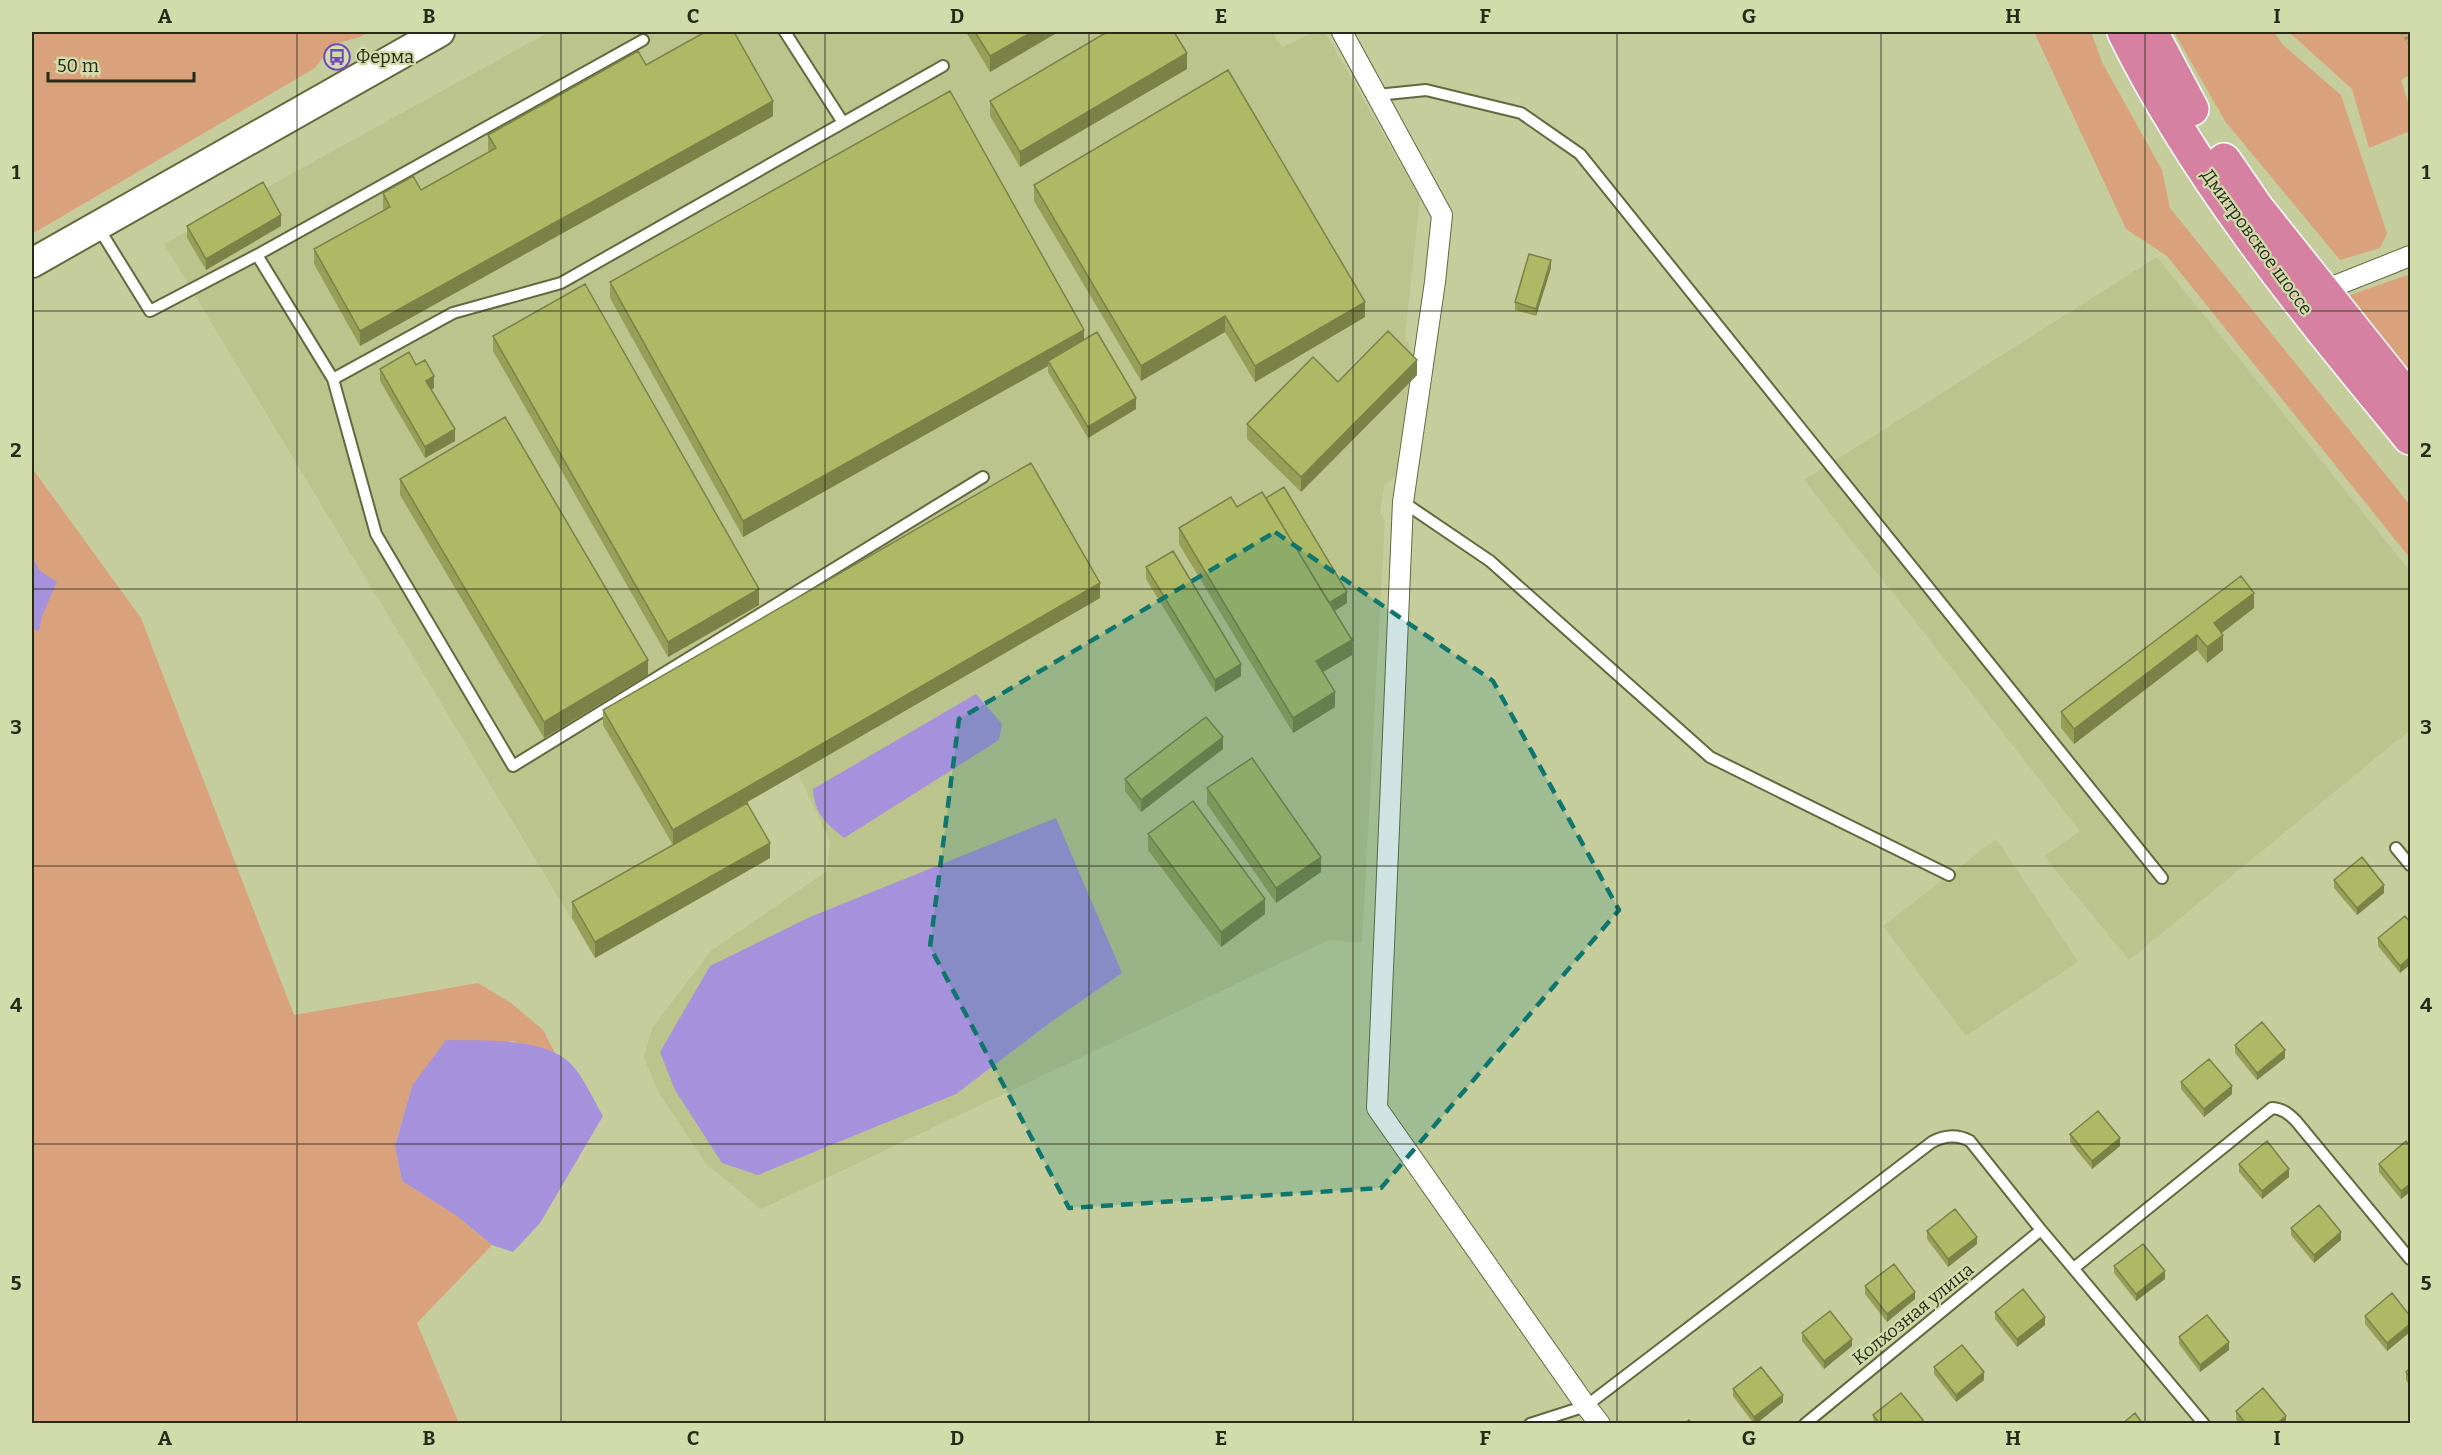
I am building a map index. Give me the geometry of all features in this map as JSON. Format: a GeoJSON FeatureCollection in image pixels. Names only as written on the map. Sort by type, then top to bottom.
{"type":"FeatureCollection","features":[{"type":"Feature","properties":{"kind":"highway","name":"Дмитровское шоссе"},"geometry":{"type":"LineString","coordinates":[[2124,32],[2186,144],[2237,220],[2410,438]]}},
{"type":"Feature","properties":{"kind":"highway","name":"Дмитровское шоссе"},"geometry":{"type":"LineString","coordinates":[[2151,32],[2206,134],[2257,208],[2410,400]]}},
{"type":"Feature","properties":{"kind":"street"},"geometry":{"type":"LineString","coordinates":[[32,263],[440,32]]}},
{"type":"Feature","properties":{"kind":"street"},"geometry":{"type":"LineString","coordinates":[[1342,32],[1442,215],[1435,282],[1403,502],[1377,1108],[1600,1424]]}},
{"type":"Feature","properties":{"kind":"street"},"geometry":{"type":"LineString","coordinates":[[2322,291],[2410,256]]}},
{"type":"Feature","properties":{"kind":"lane"},"geometry":{"type":"LineString","coordinates":[[785,32],[842,122]]}},
{"type":"Feature","properties":{"kind":"lane"},"geometry":{"type":"LineString","coordinates":[[97,226],[150,311],[257,255],[643,40]]}},
{"type":"Feature","properties":{"kind":"lane"},"geometry":{"type":"LineString","coordinates":[[333,379],[453,313],[561,283],[943,66]]}},
{"type":"Feature","properties":{"kind":"lane"},"geometry":{"type":"LineString","coordinates":[[1377,95],[1426,90],[1521,113],[1580,154],[2162,878]]}},
{"type":"Feature","properties":{"kind":"lane"},"geometry":{"type":"LineString","coordinates":[[257,255],[333,379],[376,534],[513,766],[983,477]]}},
{"type":"Feature","properties":{"kind":"lane"},"geometry":{"type":"LineString","coordinates":[[1403,502],[1490,561],[1710,757],[1949,875]]}},
{"type":"Feature","properties":{"kind":"lane"},"geometry":{"type":"LineString","coordinates":[[2396,848],[2410,865]]}},
{"type":"Feature","properties":{"kind":"lane"},"geometry":{"type":"LineString","coordinates":[[2074,1268],[2272,1108],[2279,1108],[2296,1121],[2410,1259]]}},
{"type":"Feature","properties":{"kind":"lane"},"geometry":{"type":"LineString","coordinates":[[1530,1424],[1586,1406],[1932,1142],[1942,1137],[1961,1136],[1970,1141],[2204,1424]]}},
{"type":"Feature","properties":{"kind":"lane","name":"Колхозная улица"},"geometry":{"type":"LineString","coordinates":[[1805,1424],[2042,1230]]}},
{"type":"Feature","properties":{"kind":"path"},"geometry":{"type":"LineString","coordinates":[[2403,32],[2410,44]]}},
{"type":"Feature","properties":{"kind":"highlighted area"},"geometry":{"type":"Polygon","coordinates":[[[1275,532],[1493,681],[1619,910],[1381,1188],[1069,1208],[930,947],[959,719],[1275,532]]]}},
{"type":"Feature","properties":{"kind":"shaded area"},"geometry":{"type":"Polygon","coordinates":[[[32,32],[370,32],[332,45],[315,68],[32,234],[32,32]]]}},
{"type":"Feature","properties":{"kind":"shaded area"},"geometry":{"type":"Polygon","coordinates":[[[549,32],[1272,32],[1282,47],[1315,32],[1325,32],[1420,199],[1405,336],[1413,355],[1395,476],[1384,486],[1380,513],[1385,520],[1362,943],[1329,940],[761,1209],[706,1164],[659,1093],[644,1058],[652,1028],[711,951],[827,871],[830,841],[798,773],[740,807],[770,858],[595,958],[164,244],[549,32]]]}},
{"type":"Feature","properties":{"kind":"shaded area"},"geometry":{"type":"Polygon","coordinates":[[[2034,32],[2091,32],[2102,62],[2162,170],[2170,208],[2410,505],[2410,558],[2167,256],[2126,229],[2034,32]]]}},
{"type":"Feature","properties":{"kind":"shaded area"},"geometry":{"type":"Polygon","coordinates":[[[2174,32],[2274,32],[2283,45],[2341,95],[2387,233],[2380,248],[2340,260],[2225,121],[2174,32]]]}},
{"type":"Feature","properties":{"kind":"shaded area"},"geometry":{"type":"Polygon","coordinates":[[[2289,32],[2410,32],[2410,75],[2401,80],[2410,109],[2410,131],[2369,148],[2352,89],[2289,32]]]}},
{"type":"Feature","properties":{"kind":"shaded area"},"geometry":{"type":"Polygon","coordinates":[[[2157,257],[2410,571],[2410,730],[2129,960],[2044,856],[2080,831],[1804,480],[2157,257]]]}},
{"type":"Feature","properties":{"kind":"shaded area"},"geometry":{"type":"Polygon","coordinates":[[[2407,275],[2410,279],[2410,380],[2342,298],[2407,275]]]}},
{"type":"Feature","properties":{"kind":"shaded area"},"geometry":{"type":"Polygon","coordinates":[[[32,468],[141,618],[294,1015],[478,983],[511,1003],[543,1030],[555,1053],[512,1041],[412,1086],[395,1145],[402,1181],[457,1216],[492,1245],[417,1323],[459,1423],[32,1423],[32,468]]]}},
{"type":"Feature","properties":{"kind":"shaded area"},"geometry":{"type":"Polygon","coordinates":[[[32,555],[39,570],[57,582],[42,616],[39,631],[32,629],[32,555]]]}},
{"type":"Feature","properties":{"kind":"shaded area"},"geometry":{"type":"Polygon","coordinates":[[[976,694],[1002,724],[999,740],[844,838],[822,817],[816,805],[813,789],[976,694]]]}},
{"type":"Feature","properties":{"kind":"shaded area"},"geometry":{"type":"Polygon","coordinates":[[[1056,818],[1122,973],[1055,1019],[956,1094],[758,1175],[722,1163],[675,1090],[660,1052],[710,966],[810,917],[1056,818]]]}},
{"type":"Feature","properties":{"kind":"shaded area"},"geometry":{"type":"Polygon","coordinates":[[[1996,839],[2078,962],[1966,1036],[1883,926],[1996,839]]]}},
{"type":"Feature","properties":{"kind":"shaded area"},"geometry":{"type":"Polygon","coordinates":[[[446,1040],[512,1042],[545,1049],[560,1055],[580,1075],[603,1116],[540,1223],[513,1252],[492,1245],[457,1216],[402,1181],[395,1146],[412,1086],[446,1040]]]}},
{"type":"Feature","properties":{"kind":"building"},"geometry":{"type":"Polygon","coordinates":[[[705,32],[734,32],[773,101],[360,331],[314,249],[390,207],[383,193],[413,176],[421,190],[496,148],[488,135],[638,51],[646,65],[705,32]]]}},
{"type":"Feature","properties":{"kind":"building"},"geometry":{"type":"Polygon","coordinates":[[[975,32],[1032,32],[990,56],[975,32]]]}},
{"type":"Feature","properties":{"kind":"building"},"geometry":{"type":"Polygon","coordinates":[[[1107,32],[1174,32],[1187,53],[1020,152],[990,101],[1107,32]]]}},
{"type":"Feature","properties":{"kind":"building"},"geometry":{"type":"Polygon","coordinates":[[[1228,70],[1365,302],[1255,366],[1225,316],[1141,366],[1034,185],[1228,70]]]}},
{"type":"Feature","properties":{"kind":"building"},"geometry":{"type":"Polygon","coordinates":[[[950,91],[1084,330],[743,521],[610,282],[950,91]]]}},
{"type":"Feature","properties":{"kind":"building"},"geometry":{"type":"Polygon","coordinates":[[[263,182],[281,215],[206,259],[187,226],[263,182]]]}},
{"type":"Feature","properties":{"kind":"building"},"geometry":{"type":"Polygon","coordinates":[[[1529,254],[1551,260],[1536,309],[1515,302],[1529,254]]]}},
{"type":"Feature","properties":{"kind":"building"},"geometry":{"type":"Polygon","coordinates":[[[585,284],[759,589],[668,642],[493,336],[585,284]]]}},
{"type":"Feature","properties":{"kind":"building"},"geometry":{"type":"Polygon","coordinates":[[[1388,331],[1417,360],[1301,477],[1247,424],[1313,357],[1338,382],[1388,331]]]}},
{"type":"Feature","properties":{"kind":"building"},"geometry":{"type":"Polygon","coordinates":[[[1097,332],[1136,398],[1088,427],[1048,361],[1097,332]]]}},
{"type":"Feature","properties":{"kind":"building"},"geometry":{"type":"Polygon","coordinates":[[[409,352],[416,365],[425,360],[434,376],[426,381],[455,429],[425,447],[380,369],[409,352]]]}},
{"type":"Feature","properties":{"kind":"building"},"geometry":{"type":"Polygon","coordinates":[[[505,417],[648,660],[544,722],[400,479],[505,417]]]}},
{"type":"Feature","properties":{"kind":"building"},"geometry":{"type":"Polygon","coordinates":[[[1031,463],[1100,583],[673,830],[603,710],[1031,463]]]}},
{"type":"Feature","properties":{"kind":"building"},"geometry":{"type":"Polygon","coordinates":[[[1284,487],[1347,592],[1329,603],[1266,498],[1284,487]]]}},
{"type":"Feature","properties":{"kind":"building"},"geometry":{"type":"Polygon","coordinates":[[[1262,492],[1352,640],[1316,661],[1335,692],[1293,718],[1179,528],[1231,497],[1237,507],[1262,492]]]}},
{"type":"Feature","properties":{"kind":"building"},"geometry":{"type":"Polygon","coordinates":[[[1173,551],[1241,664],[1215,680],[1146,567],[1173,551]]]}},
{"type":"Feature","properties":{"kind":"building"},"geometry":{"type":"Polygon","coordinates":[[[2241,576],[2254,593],[2214,623],[2223,635],[2207,647],[2197,635],[2074,729],[2061,712],[2241,576]]]}},
{"type":"Feature","properties":{"kind":"building"},"geometry":{"type":"Polygon","coordinates":[[[1206,717],[1223,737],[1141,800],[1125,779],[1206,717]]]}},
{"type":"Feature","properties":{"kind":"building"},"geometry":{"type":"Polygon","coordinates":[[[1252,758],[1321,857],[1276,888],[1207,788],[1252,758]]]}},
{"type":"Feature","properties":{"kind":"building"},"geometry":{"type":"Polygon","coordinates":[[[1193,801],[1265,899],[1221,932],[1148,834],[1193,801]]]}},
{"type":"Feature","properties":{"kind":"building"},"geometry":{"type":"Polygon","coordinates":[[[747,803],[770,843],[595,942],[572,902],[747,803]]]}},
{"type":"Feature","properties":{"kind":"building"},"geometry":{"type":"Polygon","coordinates":[[[2362,857],[2384,885],[2357,908],[2334,880],[2362,857]]]}},
{"type":"Feature","properties":{"kind":"building"},"geometry":{"type":"Polygon","coordinates":[[[2405,916],[2410,922],[2410,957],[2400,966],[2378,938],[2405,916]]]}},
{"type":"Feature","properties":{"kind":"building"},"geometry":{"type":"Polygon","coordinates":[[[2262,1022],[2285,1050],[2257,1073],[2235,1045],[2262,1022]]]}},
{"type":"Feature","properties":{"kind":"building"},"geometry":{"type":"Polygon","coordinates":[[[2209,1059],[2232,1086],[2204,1109],[2181,1082],[2209,1059]]]}},
{"type":"Feature","properties":{"kind":"building"},"geometry":{"type":"Polygon","coordinates":[[[2098,1111],[2120,1138],[2092,1161],[2070,1134],[2098,1111]]]}},
{"type":"Feature","properties":{"kind":"building"},"geometry":{"type":"Polygon","coordinates":[[[2267,1141],[2289,1169],[2262,1191],[2239,1164],[2267,1141]]]}},
{"type":"Feature","properties":{"kind":"building"},"geometry":{"type":"Polygon","coordinates":[[[2406,1141],[2410,1146],[2410,1184],[2401,1191],[2379,1164],[2406,1141]]]}},
{"type":"Feature","properties":{"kind":"building"},"geometry":{"type":"Polygon","coordinates":[[[2319,1205],[2341,1232],[2314,1255],[2291,1228],[2319,1205]]]}},
{"type":"Feature","properties":{"kind":"building"},"geometry":{"type":"Polygon","coordinates":[[[1955,1209],[1977,1237],[1948,1259],[1927,1231],[1955,1209]]]}},
{"type":"Feature","properties":{"kind":"building"},"geometry":{"type":"Polygon","coordinates":[[[2143,1244],[2165,1271],[2136,1294],[2114,1266],[2143,1244]]]}},
{"type":"Feature","properties":{"kind":"building"},"geometry":{"type":"Polygon","coordinates":[[[1894,1264],[1915,1292],[1887,1314],[1865,1286],[1894,1264]]]}},
{"type":"Feature","properties":{"kind":"building"},"geometry":{"type":"Polygon","coordinates":[[[2023,1289],[2045,1317],[2017,1339],[1995,1312],[2023,1289]]]}},
{"type":"Feature","properties":{"kind":"building"},"geometry":{"type":"Polygon","coordinates":[[[2392,1293],[2410,1316],[2410,1324],[2387,1343],[2365,1316],[2392,1293]]]}},
{"type":"Feature","properties":{"kind":"building"},"geometry":{"type":"Polygon","coordinates":[[[1830,1311],[1852,1339],[1824,1361],[1802,1333],[1830,1311]]]}},
{"type":"Feature","properties":{"kind":"building"},"geometry":{"type":"Polygon","coordinates":[[[2207,1315],[2229,1342],[2200,1365],[2179,1337],[2207,1315]]]}},
{"type":"Feature","properties":{"kind":"building"},"geometry":{"type":"Polygon","coordinates":[[[1962,1345],[1984,1372],[1956,1395],[1934,1367],[1962,1345]]]}},
{"type":"Feature","properties":{"kind":"building"},"geometry":{"type":"Polygon","coordinates":[[[1761,1367],[1783,1395],[1754,1417],[1733,1389],[1761,1367]]]}},
{"type":"Feature","properties":{"kind":"building"},"geometry":{"type":"Polygon","coordinates":[[[2263,1388],[2286,1416],[2276,1424],[2246,1424],[2236,1411],[2263,1388]]]}},
{"type":"Feature","properties":{"kind":"building"},"geometry":{"type":"Polygon","coordinates":[[[1901,1393],[1923,1420],[1919,1424],[1880,1424],[1873,1415],[1901,1393]]]}},
{"type":"Feature","properties":{"kind":"building"},"geometry":{"type":"Polygon","coordinates":[[[2135,1413],[2143,1424],[2122,1424],[2135,1413]]]}},
{"type":"Feature","properties":{"kind":"place","name":"Ферма"},"geometry":{"type":"Point","coordinates":[337,57]}}]}
